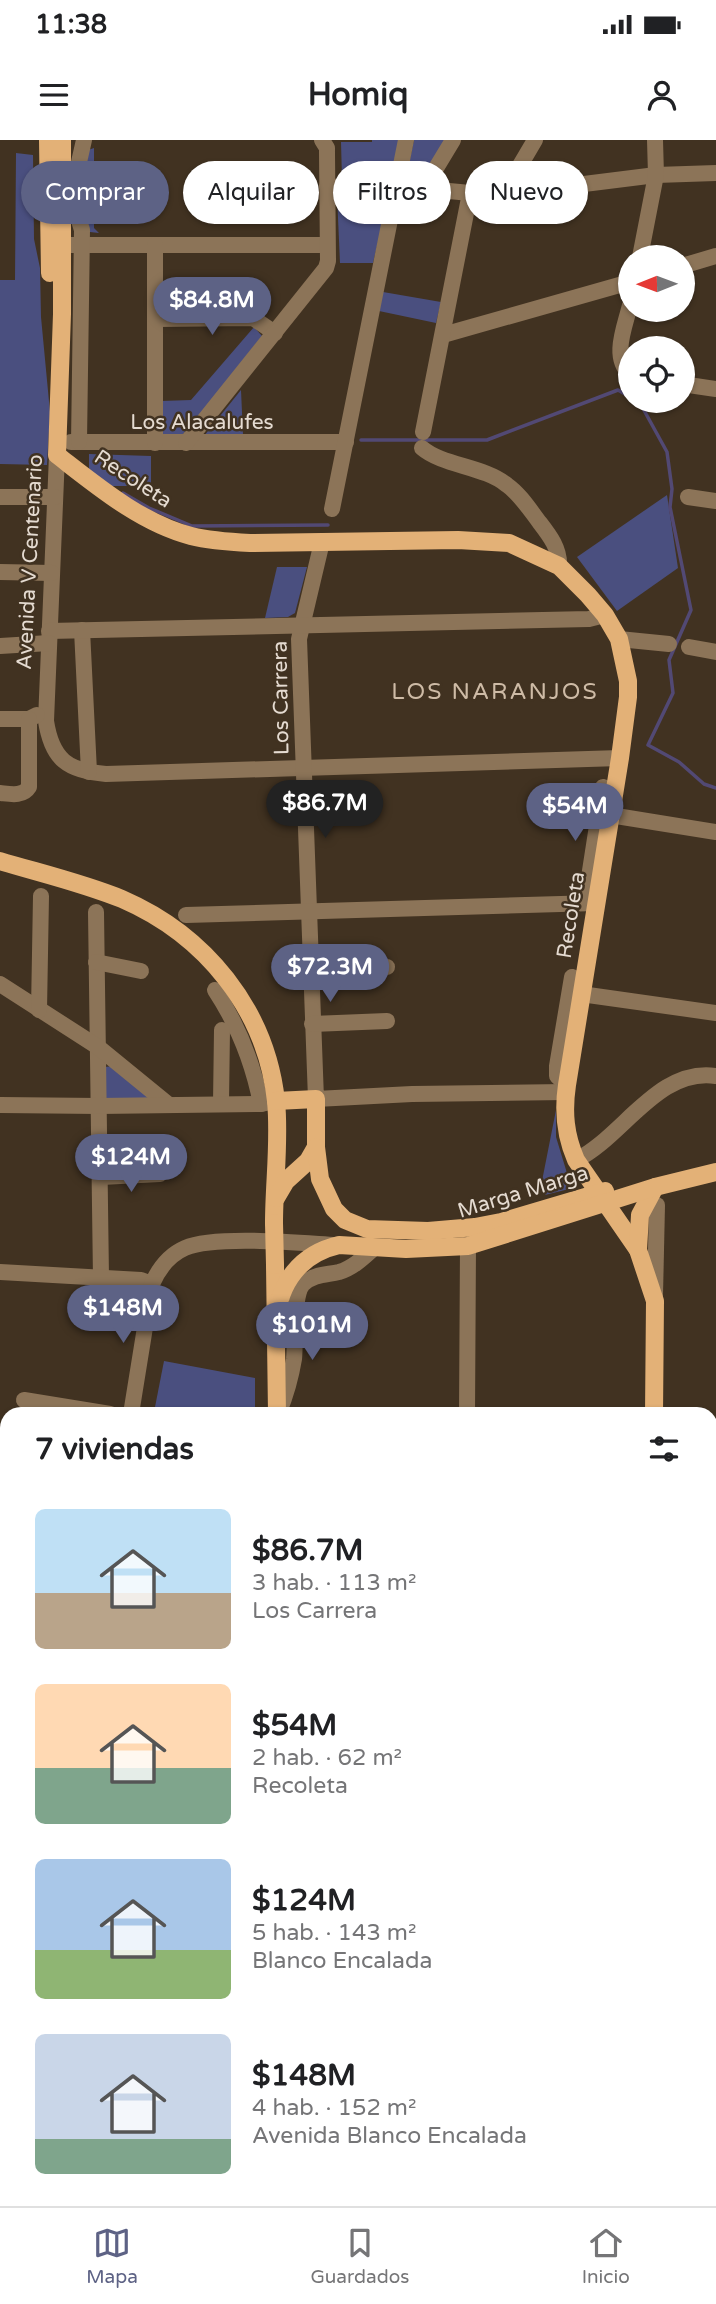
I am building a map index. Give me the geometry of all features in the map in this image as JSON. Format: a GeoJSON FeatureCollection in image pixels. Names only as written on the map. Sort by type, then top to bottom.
{"type":"FeatureCollection","features":[{"type":"Feature","properties":{"kind":"main road","name":"Avenida V Centenario"},"geometry":{"type":"LineString","coordinates":[[48,140],[51,314],[59,415]]}},
{"type":"Feature","properties":{"kind":"main road","name":"Avenida V Centenario"},"geometry":{"type":"LineString","coordinates":[[58,448],[62,140]]}},
{"type":"Feature","properties":{"kind":"main road","name":"Recoleta"},"geometry":{"type":"LineString","coordinates":[[58,448],[138,513],[167,528],[191,536],[220,542],[250,543],[457,540],[509,543],[559,566],[605,615],[619,639],[628,681],[628,697],[610,815],[590,903],[564,1118],[569,1145],[576,1160],[638,1250]]}},
{"type":"Feature","properties":{"kind":"main road"},"geometry":{"type":"LineString","coordinates":[[0,862],[120,898],[148,912],[196,945],[228,979],[243,1001],[258,1034],[270,1072],[268,1102],[274,1201],[278,1407]]}},
{"type":"Feature","properties":{"kind":"main road"},"geometry":{"type":"LineString","coordinates":[[268,1102],[316,1099],[316,1147],[320,1179],[328,1200],[345,1220],[359,1227],[387,1231],[428,1231],[495,1225]]}},
{"type":"Feature","properties":{"kind":"main road"},"geometry":{"type":"LineString","coordinates":[[274,1201],[286,1181],[308,1161],[316,1147]]}},
{"type":"Feature","properties":{"kind":"main road","name":"Marga Marga"},"geometry":{"type":"LineString","coordinates":[[339,1245],[406,1249],[468,1246],[600,1198],[716,1160]]}},
{"type":"Feature","properties":{"kind":"main road","name":"Marga Marga"},"geometry":{"type":"LineString","coordinates":[[495,1225],[600,1198],[656,1196],[716,1172]]}},
{"type":"Feature","properties":{"kind":"main road"},"geometry":{"type":"LineString","coordinates":[[653,1407],[655,1301],[638,1250],[640,1214],[656,1196]]}},
{"type":"Feature","properties":{"kind":"main road"},"geometry":{"type":"LineString","coordinates":[[275,1321],[280,1296],[295,1269],[311,1256],[339,1245]]}},
{"type":"Feature","properties":{"kind":"street"},"geometry":{"type":"LineString","coordinates":[[79,442],[82,230],[77,214],[77,171],[84,140]]}},
{"type":"Feature","properties":{"kind":"street"},"geometry":{"type":"LineString","coordinates":[[186,443],[326,268],[327,148],[322,140]]}},
{"type":"Feature","properties":{"kind":"street"},"geometry":{"type":"LineString","coordinates":[[402,161],[406,140]]}},
{"type":"Feature","properties":{"kind":"street"},"geometry":{"type":"LineString","coordinates":[[440,161],[453,140]]}},
{"type":"Feature","properties":{"kind":"street"},"geometry":{"type":"LineString","coordinates":[[523,161],[535,140]]}},
{"type":"Feature","properties":{"kind":"street"},"geometry":{"type":"LineString","coordinates":[[642,245],[656,175],[655,140]]}},
{"type":"Feature","properties":{"kind":"street"},"geometry":{"type":"LineString","coordinates":[[588,182],[656,175],[716,173]]}},
{"type":"Feature","properties":{"kind":"street"},"geometry":{"type":"LineString","coordinates":[[327,186],[333,187]]}},
{"type":"Feature","properties":{"kind":"street"},"geometry":{"type":"LineString","coordinates":[[465,219],[443,335],[618,285]]}},
{"type":"Feature","properties":{"kind":"street"},"geometry":{"type":"LineString","coordinates":[[332,509],[389,224]]}},
{"type":"Feature","properties":{"kind":"street"},"geometry":{"type":"LineString","coordinates":[[62,245],[327,245]]}},
{"type":"Feature","properties":{"kind":"street"},"geometry":{"type":"LineString","coordinates":[[155,245],[155,443]]}},
{"type":"Feature","properties":{"kind":"street"},"geometry":{"type":"LineString","coordinates":[[695,262],[716,256]]}},
{"type":"Feature","properties":{"kind":"street"},"geometry":{"type":"LineString","coordinates":[[155,319],[253,318],[275,333]]}},
{"type":"Feature","properties":{"kind":"street","name":"Recoleta"},"geometry":{"type":"LineString","coordinates":[[443,335],[422,440],[429,454],[482,472],[507,484],[547,532],[559,554],[559,566]]}},
{"type":"Feature","properties":{"kind":"street"},"geometry":{"type":"LineString","coordinates":[[695,386],[716,389]]}},
{"type":"Feature","properties":{"kind":"street","name":"Los Alacalufes"},"geometry":{"type":"LineString","coordinates":[[58,448],[79,442],[346,442]]}},
{"type":"Feature","properties":{"kind":"street","name":"Avenida V Centenario"},"geometry":{"type":"LineString","coordinates":[[58,448],[46,711],[48,737],[53,750],[64,762],[89,772]]}},
{"type":"Feature","properties":{"kind":"street"},"geometry":{"type":"LineString","coordinates":[[0,497],[55,497]]}},
{"type":"Feature","properties":{"kind":"street"},"geometry":{"type":"LineString","coordinates":[[688,497],[716,501]]}},
{"type":"Feature","properties":{"kind":"street","name":"Los Carrera"},"geometry":{"type":"LineString","coordinates":[[316,1099],[299,639],[322,542]]}},
{"type":"Feature","properties":{"kind":"street"},"geometry":{"type":"LineString","coordinates":[[0,572],[52,573]]}},
{"type":"Feature","properties":{"kind":"street"},"geometry":{"type":"LineString","coordinates":[[0,646],[82,630],[589,619],[605,615]]}},
{"type":"Feature","properties":{"kind":"street"},"geometry":{"type":"LineString","coordinates":[[82,630],[89,772],[304,769],[620,758]]}},
{"type":"Feature","properties":{"kind":"street"},"geometry":{"type":"LineString","coordinates":[[619,639],[669,644]]}},
{"type":"Feature","properties":{"kind":"street"},"geometry":{"type":"LineString","coordinates":[[689,648],[716,652]]}},
{"type":"Feature","properties":{"kind":"street"},"geometry":{"type":"LineString","coordinates":[[0,719],[29,719],[46,711]]}},
{"type":"Feature","properties":{"kind":"street"},"geometry":{"type":"LineString","coordinates":[[0,793],[20,794],[26,792],[29,787],[29,719]]}},
{"type":"Feature","properties":{"kind":"street","name":"Recoleta"},"geometry":{"type":"LineString","coordinates":[[590,903],[603,787]]}},
{"type":"Feature","properties":{"kind":"street"},"geometry":{"type":"LineString","coordinates":[[610,815],[716,832]]}},
{"type":"Feature","properties":{"kind":"street"},"geometry":{"type":"LineString","coordinates":[[39,1010],[41,896]]}},
{"type":"Feature","properties":{"kind":"street"},"geometry":{"type":"LineString","coordinates":[[186,915],[590,903]]}},
{"type":"Feature","properties":{"kind":"street"},"geometry":{"type":"LineString","coordinates":[[96,912],[101,1278]]}},
{"type":"Feature","properties":{"kind":"street"},"geometry":{"type":"LineString","coordinates":[[96,962],[141,971]]}},
{"type":"Feature","properties":{"kind":"street"},"geometry":{"type":"LineString","coordinates":[[311,970],[387,967]]}},
{"type":"Feature","properties":{"kind":"street","name":"Recoleta"},"geometry":{"type":"LineString","coordinates":[[566,1089],[557,1076],[557,1066],[572,977]]}},
{"type":"Feature","properties":{"kind":"street"},"geometry":{"type":"LineString","coordinates":[[0,984],[99,1047],[169,1105]]}},
{"type":"Feature","properties":{"kind":"street"},"geometry":{"type":"LineString","coordinates":[[215,990],[231,1014],[257,1084],[268,1102]]}},
{"type":"Feature","properties":{"kind":"street"},"geometry":{"type":"LineString","coordinates":[[581,994],[716,1013]]}},
{"type":"Feature","properties":{"kind":"street"},"geometry":{"type":"LineString","coordinates":[[312,1020],[347,1014]]}},
{"type":"Feature","properties":{"kind":"street"},"geometry":{"type":"LineString","coordinates":[[312,1020],[387,1021]]}},
{"type":"Feature","properties":{"kind":"street"},"geometry":{"type":"LineString","coordinates":[[221,1103],[222,1030]]}},
{"type":"Feature","properties":{"kind":"street"},"geometry":{"type":"LineString","coordinates":[[576,1160],[592,1152],[669,1085],[695,1075],[716,1076]]}},
{"type":"Feature","properties":{"kind":"street"},"geometry":{"type":"LineString","coordinates":[[316,1099],[566,1089]]}},
{"type":"Feature","properties":{"kind":"street"},"geometry":{"type":"LineString","coordinates":[[0,1105],[99,1107],[268,1102]]}},
{"type":"Feature","properties":{"kind":"street"},"geometry":{"type":"LineString","coordinates":[[100,1177],[160,1174]]}},
{"type":"Feature","properties":{"kind":"street"},"geometry":{"type":"LineString","coordinates":[[655,1301],[656,1196]]}},
{"type":"Feature","properties":{"kind":"street"},"geometry":{"type":"LineString","coordinates":[[467,1407],[468,1246],[495,1225]]}},
{"type":"Feature","properties":{"kind":"street","name":"Marga Marga"},"geometry":{"type":"LineString","coordinates":[[152,1283],[156,1274],[172,1256],[199,1244],[243,1242],[339,1245],[462,1235],[495,1225]]}},
{"type":"Feature","properties":{"kind":"street"},"geometry":{"type":"LineString","coordinates":[[281,1407],[293,1360],[300,1289],[317,1275],[340,1272],[374,1248]]}},
{"type":"Feature","properties":{"kind":"street"},"geometry":{"type":"LineString","coordinates":[[0,1272],[141,1280],[152,1283],[132,1407]]}},
{"type":"Feature","properties":{"kind":"street"},"geometry":{"type":"LineString","coordinates":[[24,1400],[67,1407]]}},
{"type":"Feature","properties":{"kind":"shaded area"},"geometry":{"type":"Polygon","coordinates":[[[401,140],[397,161],[342,161],[341,142],[401,140]]]}},
{"type":"Feature","properties":{"kind":"shaded area"},"geometry":{"type":"Polygon","coordinates":[[[414,140],[448,140],[435,161],[410,161],[414,140]]]}},
{"type":"Feature","properties":{"kind":"shaded area"},"geometry":{"type":"Polygon","coordinates":[[[94,148],[94,161],[82,161],[85,151],[94,148]]]}},
{"type":"Feature","properties":{"kind":"shaded area"},"geometry":{"type":"Polygon","coordinates":[[[16,153],[33,155],[33,161],[21,161],[21,224],[34,224],[40,268],[41,317],[50,412],[47,465],[0,464],[0,280],[15,280],[16,153]]]}},
{"type":"Feature","properties":{"kind":"shaded area"},"geometry":{"type":"Polygon","coordinates":[[[84,224],[94,224],[99,233],[90,232],[87,226],[84,227],[84,224]]]}},
{"type":"Feature","properties":{"kind":"shaded area"},"geometry":{"type":"Polygon","coordinates":[[[338,224],[382,224],[373,263],[340,263],[338,224]]]}},
{"type":"Feature","properties":{"kind":"shaded area"},"geometry":{"type":"Polygon","coordinates":[[[383,292],[441,302],[436,323],[379,311],[383,292]]]}},
{"type":"Feature","properties":{"kind":"shaded area"},"geometry":{"type":"Polygon","coordinates":[[[254,327],[262,336],[190,427],[182,435],[161,434],[161,401],[191,400],[254,327]]]}},
{"type":"Feature","properties":{"kind":"shaded area"},"geometry":{"type":"Polygon","coordinates":[[[241,390],[243,435],[204,436],[241,390]]]}},
{"type":"Feature","properties":{"kind":"shaded area"},"geometry":{"type":"Polygon","coordinates":[[[89,454],[151,456],[151,486],[112,486],[89,470],[89,454]]]}},
{"type":"Feature","properties":{"kind":"shaded area"},"geometry":{"type":"Polygon","coordinates":[[[667,495],[678,568],[617,611],[577,557],[667,495]]]}},
{"type":"Feature","properties":{"kind":"shaded area"},"geometry":{"type":"Polygon","coordinates":[[[277,567],[307,567],[295,613],[288,617],[265,618],[277,567]]]}},
{"type":"Feature","properties":{"kind":"shaded area"},"geometry":{"type":"Polygon","coordinates":[[[113,1066],[150,1094],[149,1100],[105,1100],[105,1067],[113,1066]]]}},
{"type":"Feature","properties":{"kind":"shaded area"},"geometry":{"type":"Polygon","coordinates":[[[556,1110],[556,1137],[570,1183],[569,1189],[545,1195],[541,1186],[556,1110]]]}},
{"type":"Feature","properties":{"kind":"shaded area"},"geometry":{"type":"Polygon","coordinates":[[[164,1361],[255,1378],[255,1407],[155,1407],[164,1361]]]}},
{"type":"Feature","properties":{"kind":"waterway"},"geometry":{"type":"LineString","coordinates":[[361,440],[487,440],[618,390]]}},
{"type":"Feature","properties":{"kind":"waterway"},"geometry":{"type":"LineString","coordinates":[[646,413],[667,452],[672,489],[670,507],[691,610],[669,660],[673,693],[648,745],[679,762],[704,784],[716,788]]}},
{"type":"Feature","properties":{"kind":"waterway"},"geometry":{"type":"LineString","coordinates":[[123,493],[149,508],[192,526],[328,525]]}},
{"type":"Feature","properties":{"kind":"district","name":"LOS NARANJOS"},"geometry":{"type":"Point","coordinates":[495,692]}}]}
